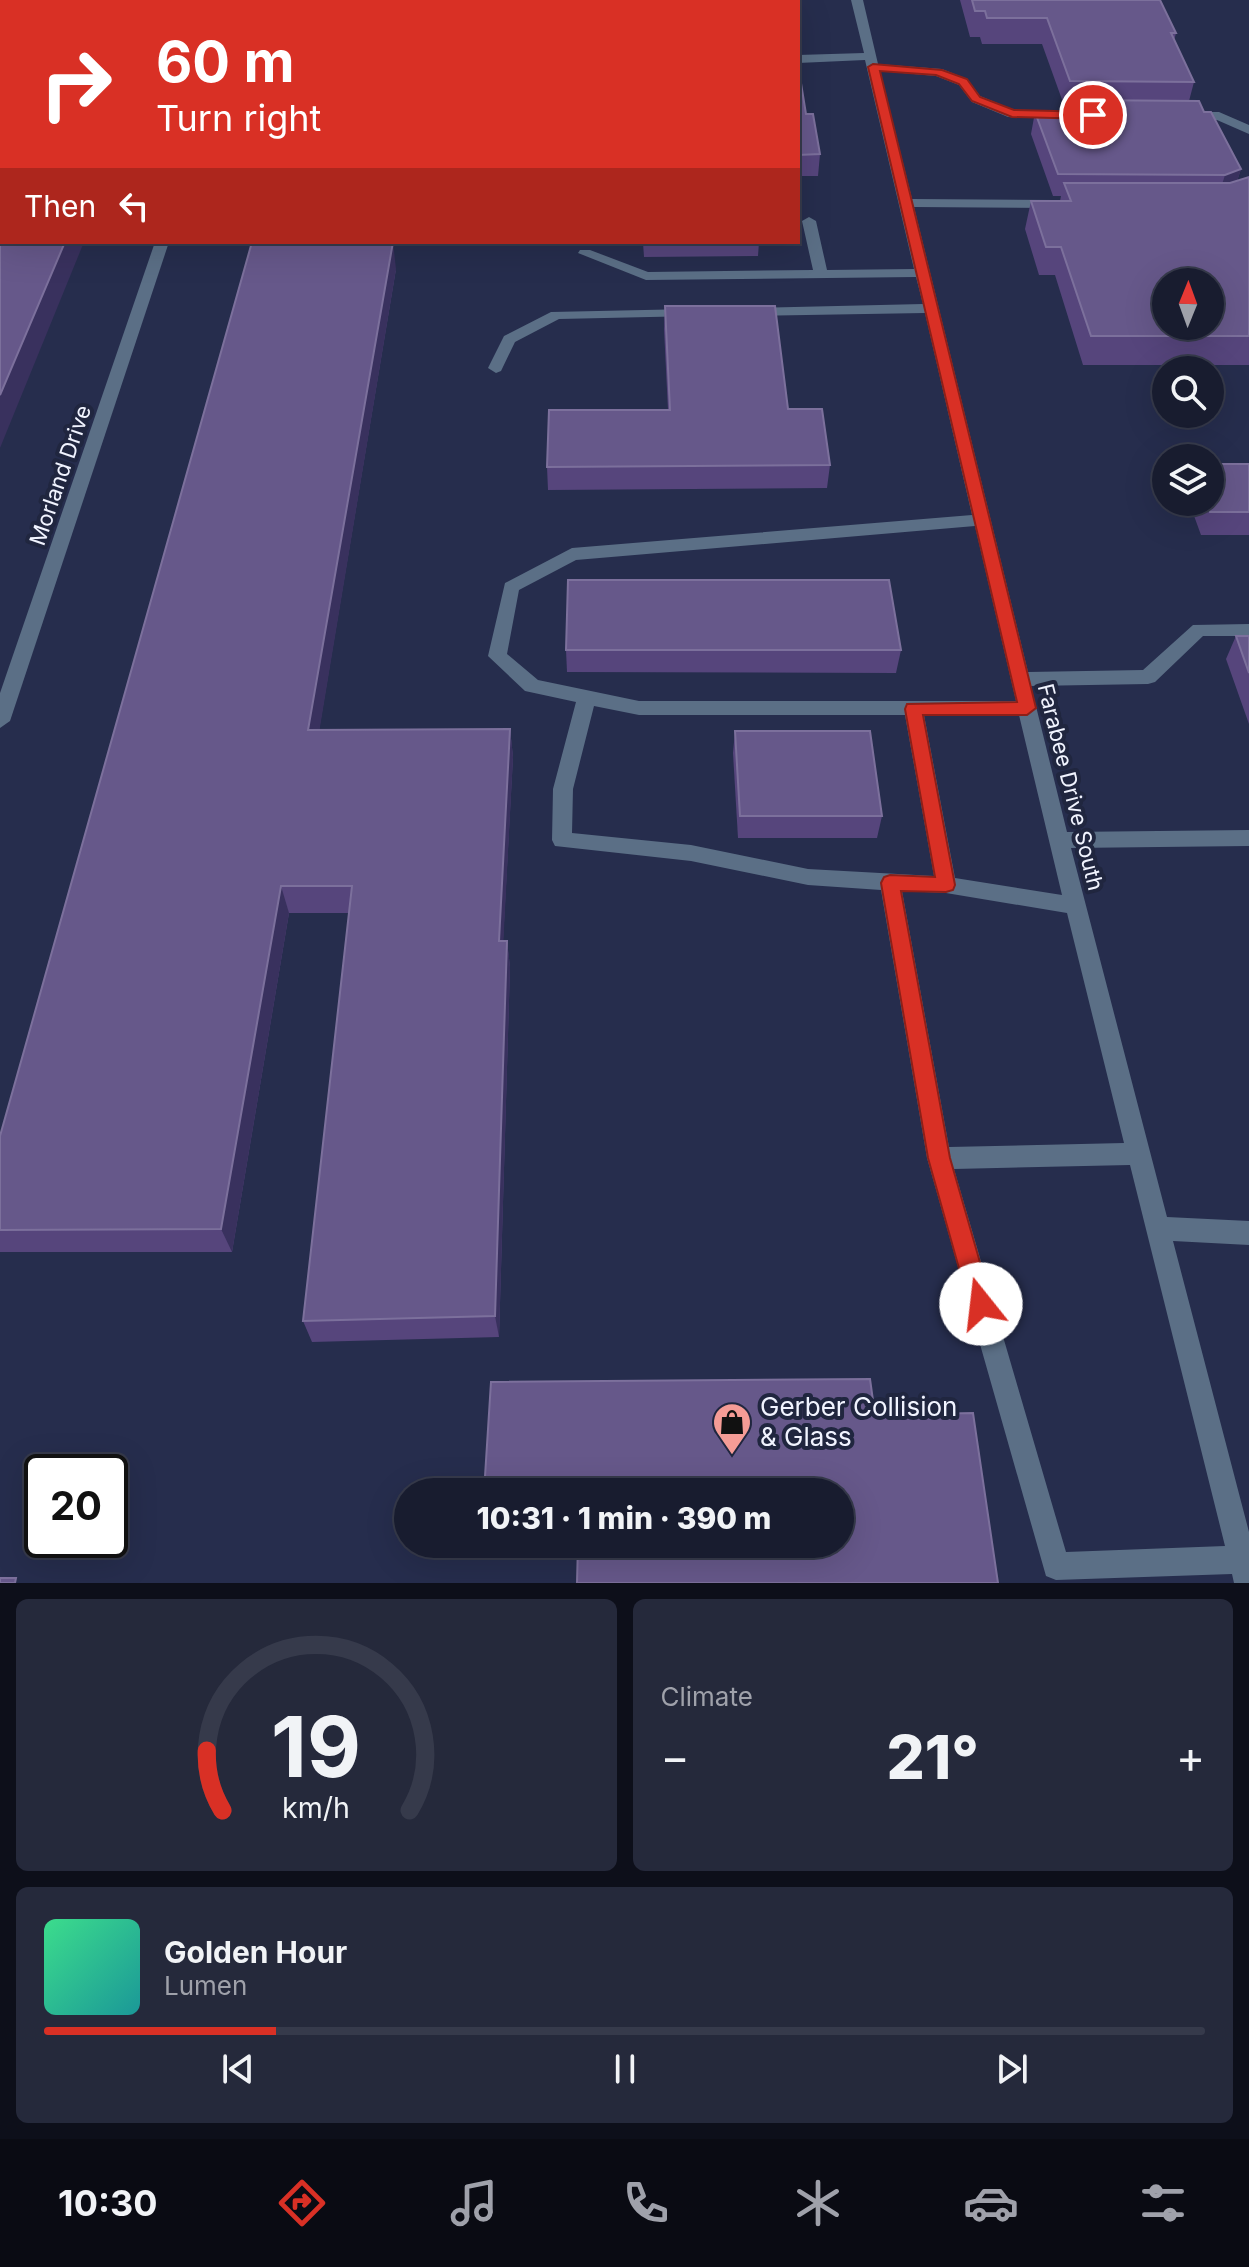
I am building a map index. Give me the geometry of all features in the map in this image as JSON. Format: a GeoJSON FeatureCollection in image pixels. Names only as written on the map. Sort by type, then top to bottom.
{"type":"FeatureCollection","features":[{"type":"Feature","properties":{"kind":"street","name":"Farabee Drive South"},"geometry":{"type":"LineString","coordinates":[[857,0],[1059,840],[1245,1572]]}},
{"type":"Feature","properties":{"kind":"street"},"geometry":{"type":"LineString","coordinates":[[800,59],[872,62],[938,72],[963,82],[976,99],[1012,114],[1072,115]]}},
{"type":"Feature","properties":{"kind":"street"},"geometry":{"type":"LineString","coordinates":[[1176,116],[1219,116],[1249,130]]}},
{"type":"Feature","properties":{"kind":"street"},"geometry":{"type":"LineString","coordinates":[[906,203],[1069,204]]}},
{"type":"Feature","properties":{"kind":"street"},"geometry":{"type":"LineString","coordinates":[[809,221],[821,274]]}},
{"type":"Feature","properties":{"kind":"street","name":"Morland Drive"},"geometry":{"type":"LineString","coordinates":[[0,721],[161,244]]}},
{"type":"Feature","properties":{"kind":"street"},"geometry":{"type":"LineString","coordinates":[[585,253],[646,276],[923,273]]}},
{"type":"Feature","properties":{"kind":"street"},"geometry":{"type":"LineString","coordinates":[[496,368],[509,339],[556,315],[931,308]]}},
{"type":"Feature","properties":{"kind":"street"},"geometry":{"type":"LineString","coordinates":[[982,520],[572,554],[511,587],[497,656],[532,686],[639,708],[1027,708]]}},
{"type":"Feature","properties":{"kind":"street"},"geometry":{"type":"LineString","coordinates":[[1020,679],[1148,677],[1199,630],[1249,630]]}},
{"type":"Feature","properties":{"kind":"street"},"geometry":{"type":"LineString","coordinates":[[587,697],[563,789],[562,840],[691,853],[808,877],[946,885],[1076,906]]}},
{"type":"Feature","properties":{"kind":"street"},"geometry":{"type":"LineString","coordinates":[[913,709],[946,885]]}},
{"type":"Feature","properties":{"kind":"street"},"geometry":{"type":"LineString","coordinates":[[1059,840],[1249,838]]}},
{"type":"Feature","properties":{"kind":"street"},"geometry":{"type":"LineString","coordinates":[[890,883],[939,1158],[1057,1574],[1245,1572]]}},
{"type":"Feature","properties":{"kind":"street"},"geometry":{"type":"LineString","coordinates":[[939,1158],[1139,1154]]}},
{"type":"Feature","properties":{"kind":"street"},"geometry":{"type":"LineString","coordinates":[[1158,1228],[1249,1233]]}},
{"type":"Feature","properties":{"kind":"shaded area"},"geometry":{"type":"Polygon","coordinates":[[[800,0],[1249,0],[1249,1583],[0,1583],[0,244],[800,244],[800,0]]]}},
{"type":"Feature","properties":{"kind":"building"},"geometry":{"type":"Polygon","coordinates":[[[972,0],[1160,0],[1176,33],[1171,33],[1194,82],[1070,81],[1047,18],[987,18],[985,11],[975,11],[972,0]]]}},
{"type":"Feature","properties":{"kind":"building"},"geometry":{"type":"Polygon","coordinates":[[[800,77],[806,114],[813,114],[820,154],[800,155],[800,77]]]}},
{"type":"Feature","properties":{"kind":"building"},"geometry":{"type":"Polygon","coordinates":[[[1074,100],[1199,101],[1204,112],[1211,112],[1241,169],[1225,175],[1058,174],[1035,112],[1079,112],[1074,100]]]}},
{"type":"Feature","properties":{"kind":"building"},"geometry":{"type":"Polygon","coordinates":[[[1249,177],[1249,336],[1224,336],[1224,268],[1152,268],[1152,336],[1091,336],[1061,247],[1046,247],[1031,201],[1071,201],[1064,183],[1230,183],[1249,177]]]}},
{"type":"Feature","properties":{"kind":"building"},"geometry":{"type":"Polygon","coordinates":[[[0,244],[64,244],[0,395],[0,244]]]}},
{"type":"Feature","properties":{"kind":"building"},"geometry":{"type":"Polygon","coordinates":[[[251,244],[393,244],[308,730],[510,729],[499,941],[507,941],[495,1316],[303,1321],[352,886],[281,886],[221,1229],[0,1230],[0,1136],[251,244]]]}},
{"type":"Feature","properties":{"kind":"building"},"geometry":{"type":"Polygon","coordinates":[[[665,306],[775,306],[788,409],[822,409],[830,465],[547,467],[549,410],[670,410],[665,306]]]}},
{"type":"Feature","properties":{"kind":"building"},"geometry":{"type":"Polygon","coordinates":[[[1224,464],[1249,464],[1249,512],[1224,512],[1224,464]]]}},
{"type":"Feature","properties":{"kind":"building"},"geometry":{"type":"Polygon","coordinates":[[[568,580],[889,580],[901,650],[566,650],[568,580]]]}},
{"type":"Feature","properties":{"kind":"building"},"geometry":{"type":"Polygon","coordinates":[[[1236,636],[1249,636],[1249,673],[1236,636]]]}},
{"type":"Feature","properties":{"kind":"building"},"geometry":{"type":"Polygon","coordinates":[[[735,731],[870,731],[882,816],[740,816],[735,731]]]}},
{"type":"Feature","properties":{"kind":"building","name":"Gerber Collision & Glass"},"geometry":{"type":"Polygon","coordinates":[[[870,1379],[875,1415],[973,1413],[998,1583],[577,1583],[578,1558],[854,1558],[854,1478],[485,1478],[491,1382],[870,1379]]]}},
{"type":"Feature","properties":{"kind":"building"},"geometry":{"type":"Polygon","coordinates":[[[0,1578],[16,1578],[15,1583],[0,1583],[0,1578]]]}},
{"type":"Feature","properties":{"kind":"place","name":"Gerber Collision & Glass"},"geometry":{"type":"Point","coordinates":[732,1456]}},
{"type":"Feature","properties":{"kind":"route"},"geometry":{"type":"LineString","coordinates":[[981,1304],[939,1158],[890,883],[946,885],[913,709],[1027,708],[873,67],[938,72],[963,82],[976,99],[1012,114],[1093,115]]}}]}
